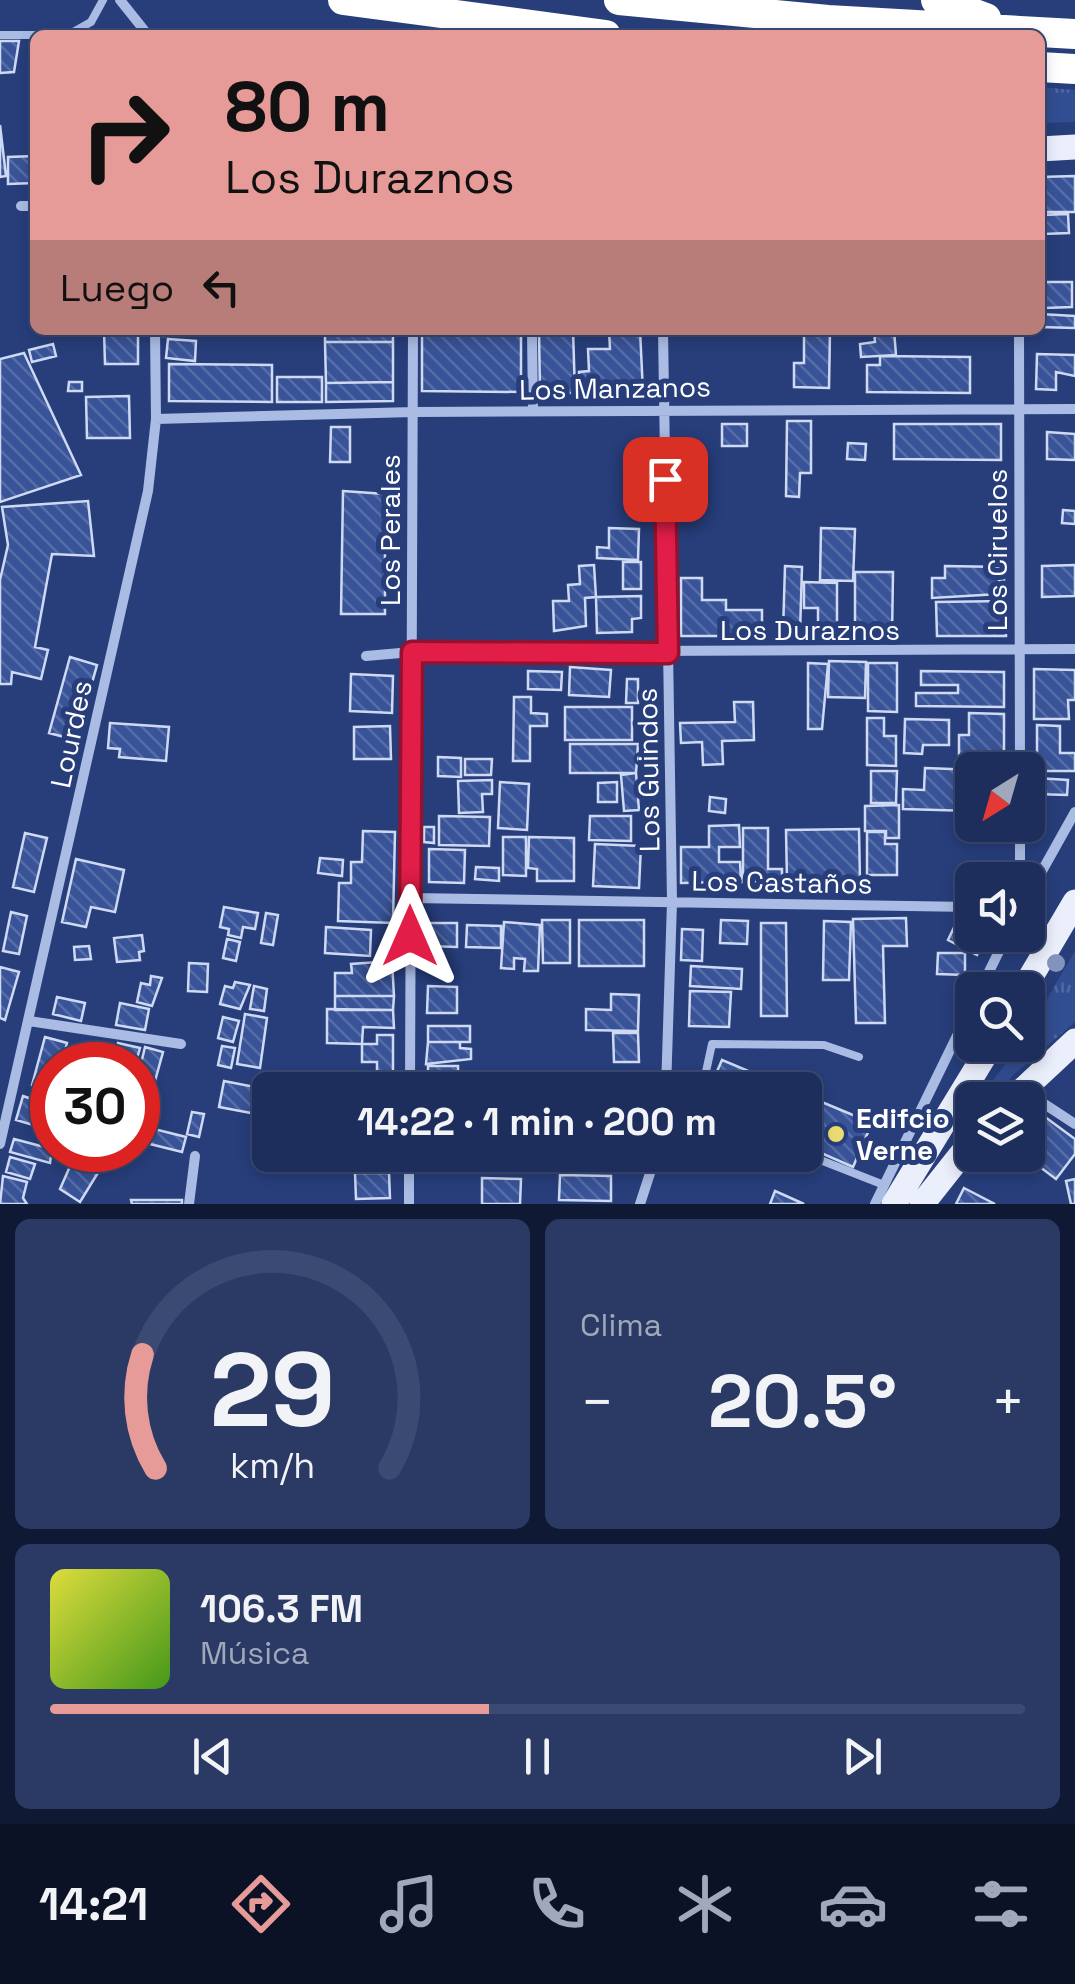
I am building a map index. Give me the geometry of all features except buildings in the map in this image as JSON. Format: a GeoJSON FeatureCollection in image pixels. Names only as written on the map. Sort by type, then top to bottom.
{"type":"FeatureCollection","features":[{"type":"Feature","properties":{"kind":"highway"},"geometry":{"type":"LineString","coordinates":[[343,0],[569,30]]}},
{"type":"Feature","properties":{"kind":"highway"},"geometry":{"type":"LineString","coordinates":[[619,0],[763,15],[1000,30]]}},
{"type":"Feature","properties":{"kind":"highway"},"geometry":{"type":"LineString","coordinates":[[844,0],[1020,30]]}},
{"type":"Feature","properties":{"kind":"highway"},"geometry":{"type":"LineString","coordinates":[[936,0],[1026,30]]}},
{"type":"Feature","properties":{"kind":"highway"},"geometry":{"type":"LineString","coordinates":[[406,8],[477,30]]}},
{"type":"Feature","properties":{"kind":"highway"},"geometry":{"type":"LineString","coordinates":[[1045,33],[1075,34]]}},
{"type":"Feature","properties":{"kind":"highway"},"geometry":{"type":"LineString","coordinates":[[1045,67],[1075,69]]}},
{"type":"Feature","properties":{"kind":"main road"},"geometry":{"type":"LineString","coordinates":[[1045,149],[1075,148]]}},
{"type":"Feature","properties":{"kind":"main road"},"geometry":{"type":"LineString","coordinates":[[1034,972],[1075,902]]}},
{"type":"Feature","properties":{"kind":"main road"},"geometry":{"type":"LineString","coordinates":[[1031,1082],[1075,1041]]}},
{"type":"Feature","properties":{"kind":"main road"},"geometry":{"type":"LineString","coordinates":[[889,1195],[979,1062]]}},
{"type":"Feature","properties":{"kind":"main road"},"geometry":{"type":"LineString","coordinates":[[922,1204],[955,1162]]}},
{"type":"Feature","properties":{"kind":"street"},"geometry":{"type":"LineString","coordinates":[[120,0],[144,30]]}},
{"type":"Feature","properties":{"kind":"street"},"geometry":{"type":"LineString","coordinates":[[21,206],[30,206]]}},
{"type":"Feature","properties":{"kind":"street","name":"Lourdes"},"geometry":{"type":"LineString","coordinates":[[0,1144],[148,491],[156,419],[155,335]]}},
{"type":"Feature","properties":{"kind":"street","name":"Los Perales"},"geometry":{"type":"LineString","coordinates":[[410,1072],[413,335]]}},
{"type":"Feature","properties":{"kind":"street"},"geometry":{"type":"LineString","coordinates":[[532,335],[533,411]]}},
{"type":"Feature","properties":{"kind":"street","name":"Los Guindos"},"geometry":{"type":"LineString","coordinates":[[663,335],[672,902],[667,1072]]}},
{"type":"Feature","properties":{"kind":"street","name":"Los Ciruelos"},"geometry":{"type":"LineString","coordinates":[[1019,335],[1020,752]]}},
{"type":"Feature","properties":{"kind":"street","name":"Los Manzanos"},"geometry":{"type":"LineString","coordinates":[[156,419],[413,412],[1075,408]]}},
{"type":"Feature","properties":{"kind":"street","name":"Los Duraznos"},"geometry":{"type":"LineString","coordinates":[[366,656],[412,652],[1075,649]]}},
{"type":"Feature","properties":{"kind":"street"},"geometry":{"type":"LineString","coordinates":[[1045,866],[1075,812]]}},
{"type":"Feature","properties":{"kind":"street","name":"Los Castaños"},"geometry":{"type":"LineString","coordinates":[[410,898],[955,908]]}},
{"type":"Feature","properties":{"kind":"street"},"geometry":{"type":"LineString","coordinates":[[29,1021],[181,1044]]}},
{"type":"Feature","properties":{"kind":"street"},"geometry":{"type":"LineString","coordinates":[[875,1204],[889,1195],[955,1044]]}},
{"type":"Feature","properties":{"kind":"street"},"geometry":{"type":"LineString","coordinates":[[1045,1109],[1075,1124]]}},
{"type":"Feature","properties":{"kind":"street"},"geometry":{"type":"LineString","coordinates":[[189,1204],[195,1156]]}},
{"type":"Feature","properties":{"kind":"street"},"geometry":{"type":"LineString","coordinates":[[409,1204],[410,1172]]}},
{"type":"Feature","properties":{"kind":"street"},"geometry":{"type":"LineString","coordinates":[[640,1204],[650,1172]]}},
{"type":"Feature","properties":{"kind":"lane"},"geometry":{"type":"LineString","coordinates":[[77,30],[91,22],[103,0]]}},
{"type":"Feature","properties":{"kind":"lane"},"geometry":{"type":"LineString","coordinates":[[0,35],[30,36]]}},
{"type":"Feature","properties":{"kind":"lane"},"geometry":{"type":"LineString","coordinates":[[706,1072],[712,1044],[824,1045],[859,1057]]}},
{"type":"Feature","properties":{"kind":"lane"},"geometry":{"type":"LineString","coordinates":[[822,1162],[889,1195]]}},
{"type":"Feature","properties":{"kind":"green space"},"geometry":{"type":"Polygon","coordinates":[[[1045,87],[1075,90],[1075,122],[1045,123],[1045,87]]]}},
{"type":"Feature","properties":{"kind":"green space"},"geometry":{"type":"Polygon","coordinates":[[[1075,951],[1075,1022],[1045,1048],[1045,1003],[1075,951]]]}},
{"type":"Feature","properties":{"kind":"green space"},"geometry":{"type":"Polygon","coordinates":[[[1007,1062],[1028,1062],[1007,1082],[992,1082],[1007,1062]]]}},
{"type":"Feature","properties":{"kind":"place","name":"Edifcio Verne"},"geometry":{"type":"Point","coordinates":[836,1134]}},
{"type":"Feature","properties":{"kind":"route"},"geometry":{"type":"LineString","coordinates":[[410,936],[412,652],[668,653],[665,479]]}}]}
